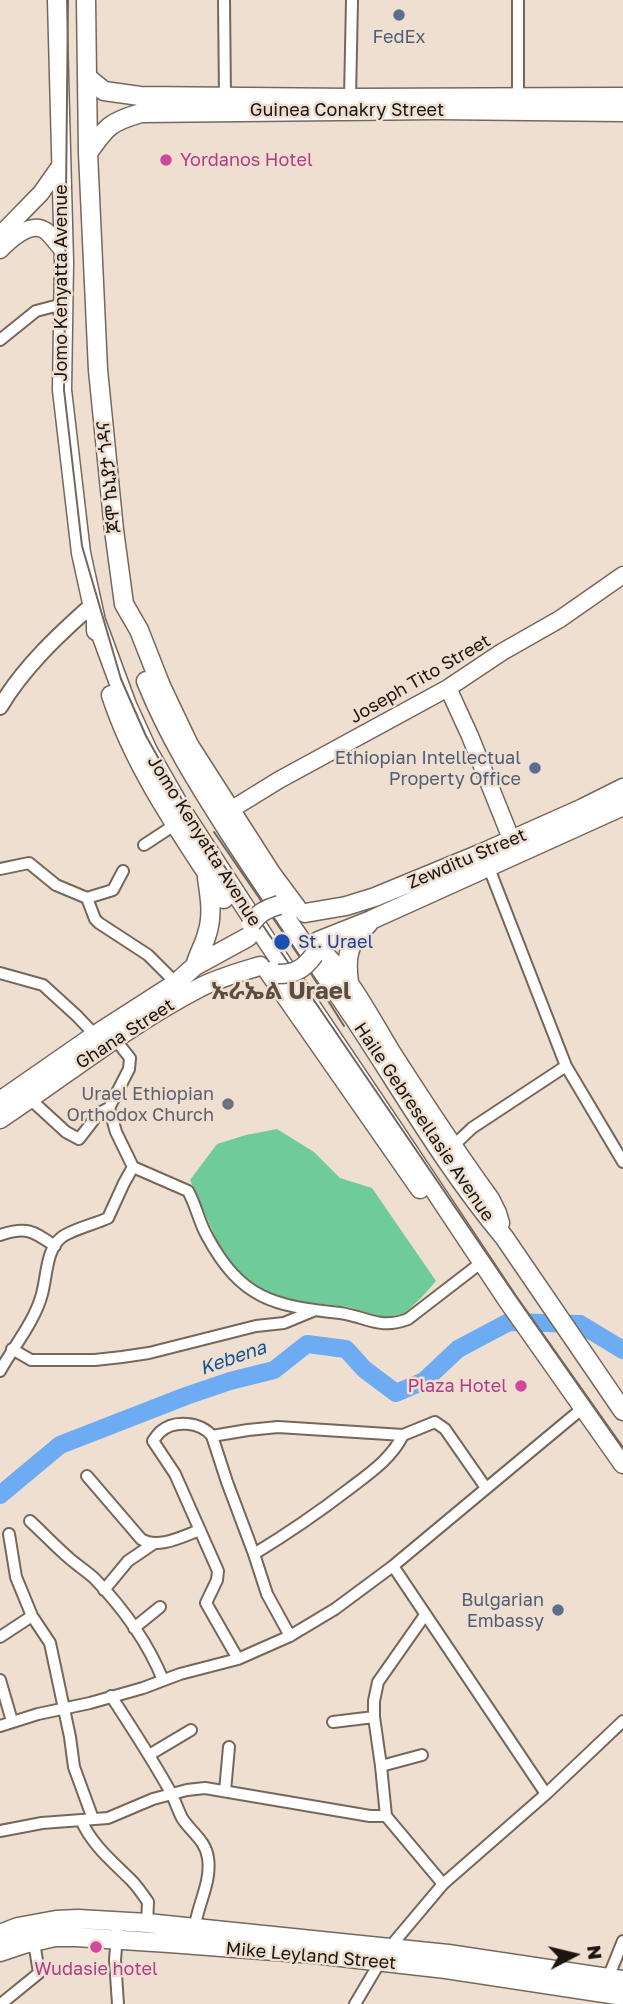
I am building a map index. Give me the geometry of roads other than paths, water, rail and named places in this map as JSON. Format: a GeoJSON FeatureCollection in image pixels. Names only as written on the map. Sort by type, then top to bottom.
{"type":"FeatureCollection","features":[{"type":"Feature","properties":{"kind":"main road","name":"Jomo Kenyatta Avenue"},"geometry":{"type":"LineString","coordinates":[[57,0],[63,304],[62,390],[81,553],[94,613],[112,668],[148,751],[183,811],[480,1260],[584,1407]]}},
{"type":"Feature","properties":{"kind":"main road","name":"ጆሞ ኬኒያታ ጎዳና"},"geometry":{"type":"LineString","coordinates":[[86,0],[88,153],[98,370],[124,604],[139,631],[189,745],[271,873],[301,910]]}},
{"type":"Feature","properties":{"kind":"main road","name":"Guinea Conakry Street"},"geometry":{"type":"LineString","coordinates":[[88,78],[104,91],[141,104],[266,103],[437,110],[555,105],[623,97]]}},
{"type":"Feature","properties":{"kind":"main road","name":"Guinea Conakry Street"},"geometry":{"type":"LineString","coordinates":[[88,153],[106,128],[141,104],[225,97],[266,103],[350,98],[519,98],[555,105],[623,112]]}},
{"type":"Feature","properties":{"kind":"main road"},"geometry":{"type":"LineString","coordinates":[[0,235],[41,193],[60,166]]}},
{"type":"Feature","properties":{"kind":"main road"},"geometry":{"type":"LineString","coordinates":[[0,250],[23,232],[38,228],[45,230],[62,249]]}},
{"type":"Feature","properties":{"kind":"main road","name":"Joseph Tito Street"},"geometry":{"type":"LineString","coordinates":[[232,809],[279,780],[448,688],[502,652],[560,619],[623,575]]}},
{"type":"Feature","properties":{"kind":"main road","name":"Haile Gebresellasie Avenue"},"geometry":{"type":"LineString","coordinates":[[124,604],[130,636],[146,681],[170,737],[192,776],[428,1133],[623,1411]]}},
{"type":"Feature","properties":{"kind":"main road"},"geometry":{"type":"LineString","coordinates":[[94,613],[97,650],[114,706],[134,750],[205,870],[236,917],[249,931]]}},
{"type":"Feature","properties":{"kind":"main road"},"geometry":{"type":"LineString","coordinates":[[448,688],[514,847]]}},
{"type":"Feature","properties":{"kind":"main road","name":"Zewditu Street"},"geometry":{"type":"LineString","coordinates":[[316,948],[623,788]]}},
{"type":"Feature","properties":{"kind":"main road","name":"Zewditu Street"},"geometry":{"type":"LineString","coordinates":[[514,847],[578,828],[623,806]]}},
{"type":"Feature","properties":{"kind":"main road","name":"Zewditu Street"},"geometry":{"type":"LineString","coordinates":[[301,910],[357,904],[485,860]]}},
{"type":"Feature","properties":{"kind":"main road"},"geometry":{"type":"LineString","coordinates":[[195,966],[211,920],[211,900],[205,870]]}},
{"type":"Feature","properties":{"kind":"main road"},"geometry":{"type":"LineString","coordinates":[[269,970],[288,974],[307,965],[316,948],[316,930],[312,920],[301,910],[279,905],[256,915],[249,931],[249,948],[253,957],[269,970],[459,1245],[480,1260]]}},
{"type":"Feature","properties":{"kind":"main road"},"geometry":{"type":"LineString","coordinates":[[349,986],[346,963],[348,952],[359,933],[371,920]]}},
{"type":"Feature","properties":{"kind":"main road","name":"Ghana Street"},"geometry":{"type":"LineString","coordinates":[[0,1101],[249,931]]}},
{"type":"Feature","properties":{"kind":"main road","name":"Haile Gebresellasie Avenue"},"geometry":{"type":"LineString","coordinates":[[316,948],[328,956],[349,986],[452,1147],[490,1199],[503,1237]]}},
{"type":"Feature","properties":{"kind":"main road","name":"Ghana Street"},"geometry":{"type":"LineString","coordinates":[[0,1119],[114,1038],[201,987],[269,970]]}},
{"type":"Feature","properties":{"kind":"main road"},"geometry":{"type":"LineString","coordinates":[[584,1407],[623,1464]]}},
{"type":"Feature","properties":{"kind":"main road","name":"Mike Leyland Street"},"geometry":{"type":"LineString","coordinates":[[0,1934],[18,1927],[56,1920],[147,1923],[194,1937],[291,1952],[385,1955],[447,1961],[608,1989],[623,1996]]}},
{"type":"Feature","properties":{"kind":"main road","name":"Mike Leyland Street"},"geometry":{"type":"LineString","coordinates":[[0,1952],[55,1937],[116,1940],[194,1937]]}},
{"type":"Feature","properties":{"kind":"street"},"geometry":{"type":"LineString","coordinates":[[225,0],[225,97]]}},
{"type":"Feature","properties":{"kind":"street"},"geometry":{"type":"LineString","coordinates":[[350,98],[352,0]]}},
{"type":"Feature","properties":{"kind":"street"},"geometry":{"type":"LineString","coordinates":[[518,0],[519,98]]}},
{"type":"Feature","properties":{"kind":"street"},"geometry":{"type":"LineString","coordinates":[[0,340],[36,311],[63,304]]}},
{"type":"Feature","properties":{"kind":"street"},"geometry":{"type":"LineString","coordinates":[[0,707],[19,679],[47,648],[94,613]]}},
{"type":"Feature","properties":{"kind":"street"},"geometry":{"type":"LineString","coordinates":[[144,845],[176,824]]}},
{"type":"Feature","properties":{"kind":"street"},"geometry":{"type":"LineString","coordinates":[[485,860],[566,1066],[623,1162]]}},
{"type":"Feature","properties":{"kind":"street"},"geometry":{"type":"LineString","coordinates":[[0,869],[29,863],[56,885],[87,898],[113,890],[122,871]]}},
{"type":"Feature","properties":{"kind":"street"},"geometry":{"type":"LineString","coordinates":[[87,898],[99,923],[148,955],[176,983]]}},
{"type":"Feature","properties":{"kind":"street"},"geometry":{"type":"LineString","coordinates":[[0,973],[43,985],[95,1035]]}},
{"type":"Feature","properties":{"kind":"street"},"geometry":{"type":"LineString","coordinates":[[30,1099],[66,1132],[79,1139],[99,1113],[109,1108],[124,1081],[131,1061],[114,1038]]}},
{"type":"Feature","properties":{"kind":"street"},"geometry":{"type":"LineString","coordinates":[[452,1147],[472,1128],[566,1066]]}},
{"type":"Feature","properties":{"kind":"street"},"geometry":{"type":"LineString","coordinates":[[109,1108],[116,1132],[133,1167],[188,1191],[206,1235],[220,1258],[246,1286],[277,1303],[343,1314],[384,1325],[397,1323],[408,1319],[480,1260]]}},
{"type":"Feature","properties":{"kind":"street"},"geometry":{"type":"LineString","coordinates":[[0,1371],[42,1296],[55,1246],[62,1237],[108,1218],[133,1167]]}},
{"type":"Feature","properties":{"kind":"street"},"geometry":{"type":"LineString","coordinates":[[0,1235],[24,1229],[33,1231],[55,1246]]}},
{"type":"Feature","properties":{"kind":"street"},"geometry":{"type":"LineString","coordinates":[[12,1349],[31,1360],[95,1360],[122,1357],[149,1353],[256,1326],[284,1323],[313,1311]]}},
{"type":"Feature","properties":{"kind":"street"},"geometry":{"type":"LineString","coordinates":[[0,1726],[90,1703],[196,1669],[238,1659],[290,1636],[335,1609],[393,1566],[584,1407]]}},
{"type":"Feature","properties":{"kind":"street"},"geometry":{"type":"LineString","coordinates":[[212,1436],[278,1427],[402,1435],[435,1422],[445,1429],[486,1488]]}},
{"type":"Feature","properties":{"kind":"street"},"geometry":{"type":"LineString","coordinates":[[238,1659],[206,1603],[217,1580],[218,1571],[175,1474],[153,1441],[161,1430],[189,1423],[206,1428],[212,1436],[267,1594],[290,1636]]}},
{"type":"Feature","properties":{"kind":"street"},"geometry":{"type":"LineString","coordinates":[[254,1554],[323,1508],[380,1465],[396,1448],[402,1435]]}},
{"type":"Feature","properties":{"kind":"street"},"geometry":{"type":"LineString","coordinates":[[87,1476],[147,1543],[174,1540],[200,1530]]}},
{"type":"Feature","properties":{"kind":"street"},"geometry":{"type":"LineString","coordinates":[[30,1521],[104,1590],[134,1628],[163,1680]]}},
{"type":"Feature","properties":{"kind":"street"},"geometry":{"type":"LineString","coordinates":[[9,1534],[16,1577],[32,1616],[50,1643],[74,1767],[93,1819]]}},
{"type":"Feature","properties":{"kind":"street"},"geometry":{"type":"LineString","coordinates":[[104,1590],[128,1561],[153,1544]]}},
{"type":"Feature","properties":{"kind":"street"},"geometry":{"type":"LineString","coordinates":[[393,1566],[546,1794]]}},
{"type":"Feature","properties":{"kind":"street"},"geometry":{"type":"LineString","coordinates":[[134,1628],[160,1607]]}},
{"type":"Feature","properties":{"kind":"street"},"geometry":{"type":"LineString","coordinates":[[425,1615],[378,1682],[374,1717],[386,1816],[443,1884]]}},
{"type":"Feature","properties":{"kind":"street"},"geometry":{"type":"LineString","coordinates":[[0,1637],[32,1616]]}},
{"type":"Feature","properties":{"kind":"street"},"geometry":{"type":"LineString","coordinates":[[0,1680],[12,1721]]}},
{"type":"Feature","properties":{"kind":"street"},"geometry":{"type":"LineString","coordinates":[[111,1696],[149,1755],[181,1816],[206,1848],[209,1860],[208,1876],[194,1937]]}},
{"type":"Feature","properties":{"kind":"street"},"geometry":{"type":"LineString","coordinates":[[333,1722],[374,1717]]}},
{"type":"Feature","properties":{"kind":"street"},"geometry":{"type":"LineString","coordinates":[[355,2004],[385,1955],[443,1884],[546,1794],[623,1721]]}},
{"type":"Feature","properties":{"kind":"street"},"geometry":{"type":"LineString","coordinates":[[149,1755],[191,1730]]}},
{"type":"Feature","properties":{"kind":"street"},"geometry":{"type":"LineString","coordinates":[[225,1791],[229,1746]]}},
{"type":"Feature","properties":{"kind":"street"},"geometry":{"type":"LineString","coordinates":[[382,1766],[422,1755]]}},
{"type":"Feature","properties":{"kind":"street"},"geometry":{"type":"LineString","coordinates":[[0,1831],[42,1823],[108,1818],[153,1799],[205,1788],[370,1816],[386,1816]]}},
{"type":"Feature","properties":{"kind":"street"},"geometry":{"type":"LineString","coordinates":[[81,1820],[87,1834],[134,1882],[148,1902],[147,1923]]}},
{"type":"Feature","properties":{"kind":"street"},"geometry":{"type":"LineString","coordinates":[[118,1922],[115,1960],[118,2004]]}},
{"type":"Feature","properties":{"kind":"street"},"geometry":{"type":"LineString","coordinates":[[608,1989],[623,1941]]}},
{"type":"Feature","properties":{"kind":"street"},"geometry":{"type":"LineString","coordinates":[[1,2004],[38,1973],[34,1942]]}},
{"type":"Feature","properties":{"kind":"waterway","name":"Kebena"},"geometry":{"type":"LineString","coordinates":[[0,1495],[60,1445],[186,1396],[274,1370],[307,1344],[346,1349],[364,1369],[396,1393],[424,1381],[458,1349],[509,1322],[580,1324],[623,1350]]}},
{"type":"Feature","properties":{"kind":"tram line"},"geometry":{"type":"LineString","coordinates":[[68,0],[64,390],[82,546],[121,679],[146,736],[189,812],[264,927],[623,1449]]}},
{"type":"Feature","properties":{"kind":"tram line"},"geometry":{"type":"LineString","coordinates":[[214,832],[344,1026]]}},
{"type":"Feature","properties":{"kind":"place","name":"FedEx"},"geometry":{"type":"Point","coordinates":[399,15]}},
{"type":"Feature","properties":{"kind":"place","name":"Yordanos Hotel"},"geometry":{"type":"Point","coordinates":[166,160]}},
{"type":"Feature","properties":{"kind":"place","name":"Ethiopian Intellectual Property Office"},"geometry":{"type":"Point","coordinates":[535,768]}},
{"type":"Feature","properties":{"kind":"place","name":"St. Urael"},"geometry":{"type":"Point","coordinates":[282,942]}},
{"type":"Feature","properties":{"kind":"place","name":"Urael Ethiopian Orthodox Church"},"geometry":{"type":"Point","coordinates":[228,1104]}},
{"type":"Feature","properties":{"kind":"place","name":"Plaza Hotel"},"geometry":{"type":"Point","coordinates":[521,1386]}},
{"type":"Feature","properties":{"kind":"place","name":"Bulgarian Embassy"},"geometry":{"type":"Point","coordinates":[558,1610]}},
{"type":"Feature","properties":{"kind":"place","name":"Wudasie hotel"},"geometry":{"type":"Point","coordinates":[96,1947]}},
{"type":"Feature","properties":{"kind":"district","name":"ኡራኤል Urael"},"geometry":{"type":"Point","coordinates":[281,991]}}]}
